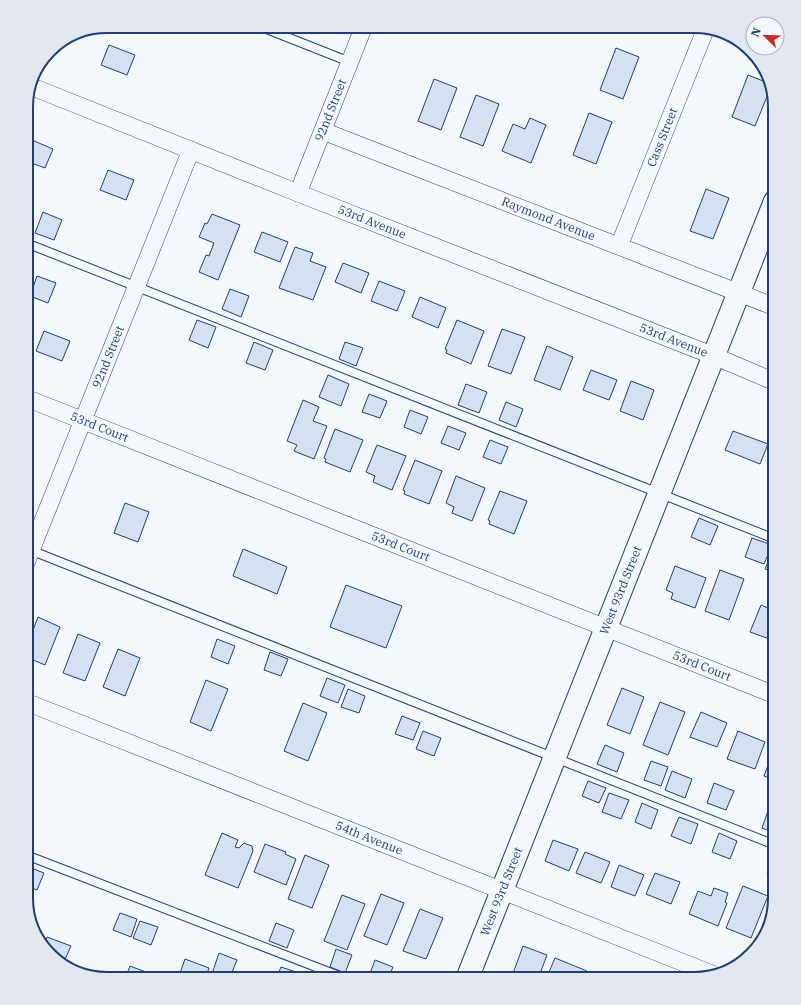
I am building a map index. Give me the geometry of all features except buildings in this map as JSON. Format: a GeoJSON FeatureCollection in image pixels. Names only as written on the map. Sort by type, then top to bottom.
{"type":"FeatureCollection","features":[{"type":"Feature","properties":{"kind":"main road","name":"West 93rd Street"},"geometry":{"type":"LineString","coordinates":[[470,972],[768,219]]}},
{"type":"Feature","properties":{"kind":"street","name":"92nd Street"},"geometry":{"type":"LineString","coordinates":[[298,193],[361,33]]}},
{"type":"Feature","properties":{"kind":"street","name":"Cass Street"},"geometry":{"type":"LineString","coordinates":[[619,246],[704,33]]}},
{"type":"Feature","properties":{"kind":"street","name":"53rd Avenue"},"geometry":{"type":"LineString","coordinates":[[36,88],[714,356],[768,379]]}},
{"type":"Feature","properties":{"kind":"street","name":"Raymond Avenue"},"geometry":{"type":"LineString","coordinates":[[323,131],[768,304]]}},
{"type":"Feature","properties":{"kind":"street","name":"92nd Street"},"geometry":{"type":"LineString","coordinates":[[33,542],[192,150]]}},
{"type":"Feature","properties":{"kind":"street","name":"53rd Court"},"geometry":{"type":"LineString","coordinates":[[33,401],[768,692]]}},
{"type":"Feature","properties":{"kind":"street","name":"54th Avenue"},"geometry":{"type":"LineString","coordinates":[[33,705],[704,971]]}},
{"type":"Feature","properties":{"kind":"lane"},"geometry":{"type":"LineString","coordinates":[[277,33],[350,62]]}},
{"type":"Feature","properties":{"kind":"lane"},"geometry":{"type":"LineString","coordinates":[[33,246],[768,536]]}},
{"type":"Feature","properties":{"kind":"lane"},"geometry":{"type":"LineString","coordinates":[[33,556],[768,842]]}},
{"type":"Feature","properties":{"kind":"lane"},"geometry":{"type":"LineString","coordinates":[[33,858],[329,972]]}}]}
